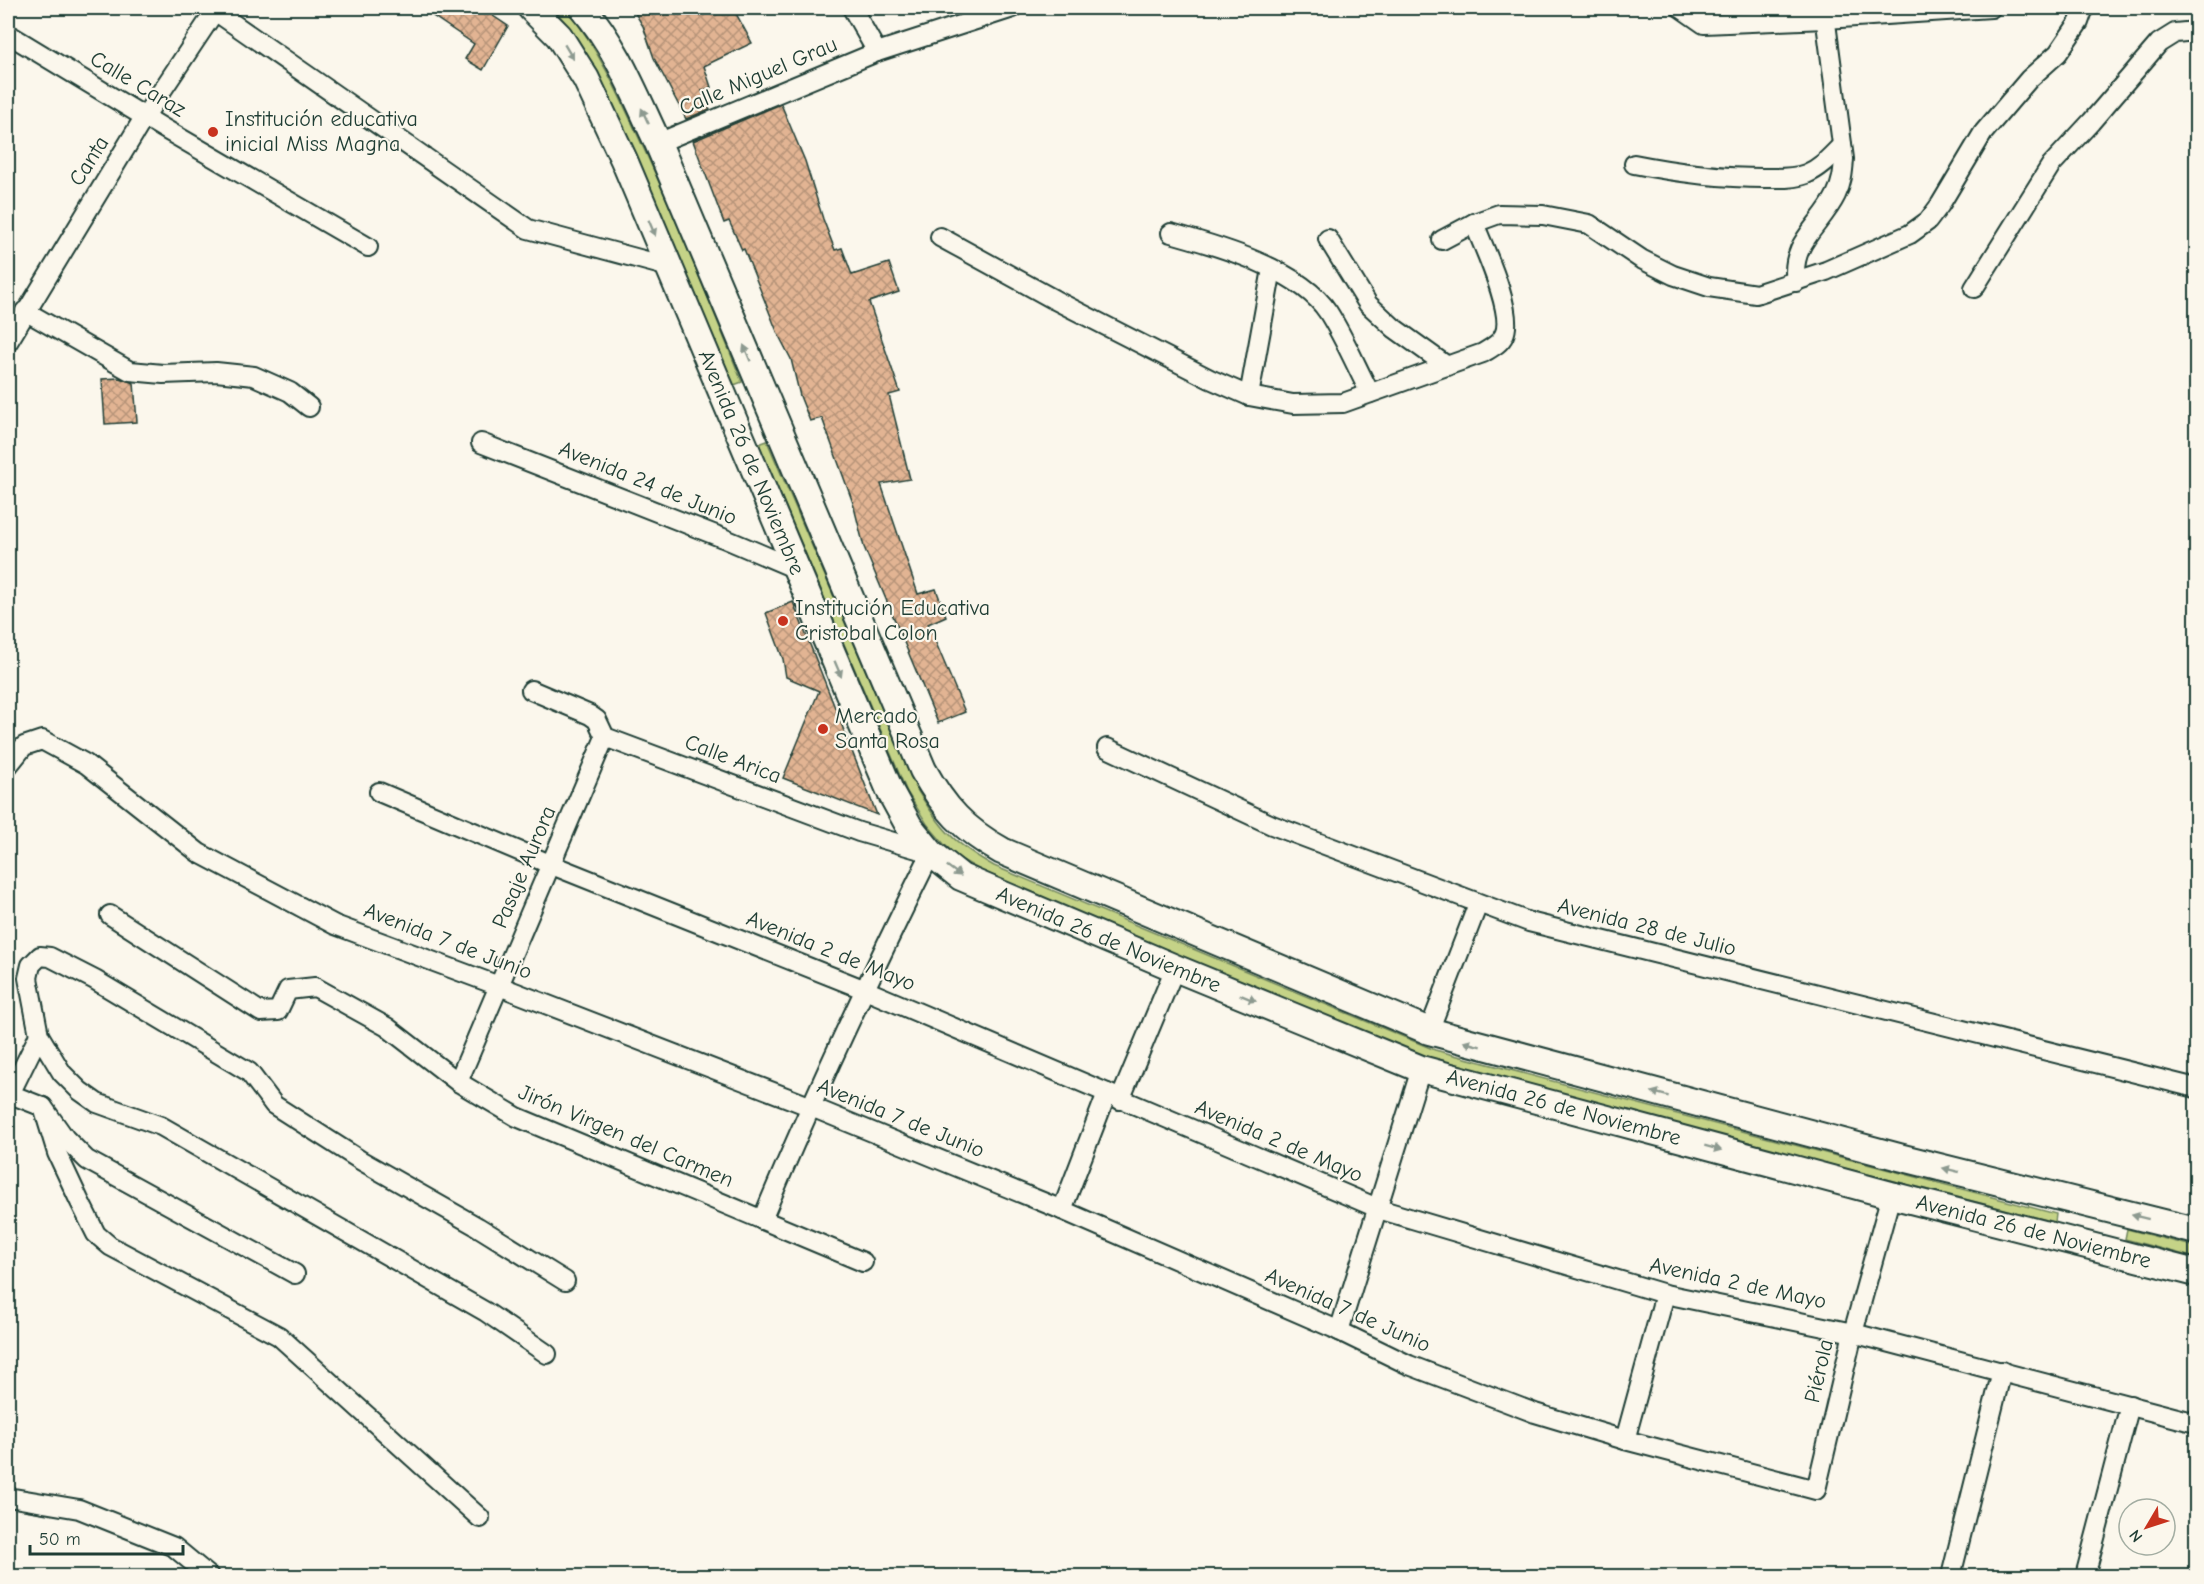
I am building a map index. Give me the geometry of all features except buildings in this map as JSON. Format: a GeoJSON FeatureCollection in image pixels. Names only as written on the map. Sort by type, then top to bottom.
{"type":"FeatureCollection","features":[{"type":"Feature","properties":{"kind":"main road","name":"Avenida 26 de Noviembre"},"geometry":{"type":"LineString","coordinates":[[531,8],[559,36],[585,79],[624,160],[891,793],[909,826],[931,853],[961,877],[1421,1069],[2196,1274]]}},
{"type":"Feature","properties":{"kind":"main road","name":"Avenida 26 de Noviembre"},"geometry":{"type":"LineString","coordinates":[[583,8],[592,18],[617,58],[658,144],[923,770],[938,796],[958,820],[980,839],[1002,851],[1430,1031],[1888,1154],[2196,1231]]}},
{"type":"Feature","properties":{"kind":"main road"},"geometry":{"type":"LineString","coordinates":[[733,422],[770,407]]}},
{"type":"Feature","properties":{"kind":"main road"},"geometry":{"type":"LineString","coordinates":[[2080,1244],[2088,1204]]}},
{"type":"Feature","properties":{"kind":"street"},"geometry":{"type":"LineString","coordinates":[[852,8],[877,52]]}},
{"type":"Feature","properties":{"kind":"street","name":"Calle Miguel Grau"},"geometry":{"type":"LineString","coordinates":[[658,144],[877,52],[1013,8]]}},
{"type":"Feature","properties":{"kind":"street"},"geometry":{"type":"LineString","coordinates":[[1681,8],[1704,24],[1825,13],[1991,8]]}},
{"type":"Feature","properties":{"kind":"street"},"geometry":{"type":"LineString","coordinates":[[1442,240],[1474,223],[1499,214],[1543,215],[1588,224],[1641,259],[1673,275],[1709,287],[1756,294],[1796,282],[1910,234],[1928,221],[1983,133],[2029,79],[2058,53],[2079,22],[2084,8]]}},
{"type":"Feature","properties":{"kind":"street"},"geometry":{"type":"LineString","coordinates":[[216,9],[528,229],[669,267]]}},
{"type":"Feature","properties":{"kind":"street","name":"Canta"},"geometry":{"type":"LineString","coordinates":[[8,342],[145,116],[216,9]]}},
{"type":"Feature","properties":{"kind":"street"},"geometry":{"type":"LineString","coordinates":[[1796,282],[1793,269],[1796,256],[1835,197],[1842,179],[1842,144],[1825,13]]}},
{"type":"Feature","properties":{"kind":"street"},"geometry":{"type":"LineString","coordinates":[[1974,288],[2061,152],[2091,122],[2159,43],[2175,33],[2196,31]]}},
{"type":"Feature","properties":{"kind":"street","name":"Calle Caraz"},"geometry":{"type":"LineString","coordinates":[[8,34],[368,247]]}},
{"type":"Feature","properties":{"kind":"street"},"geometry":{"type":"LineString","coordinates":[[1634,164],[1685,174],[1731,178],[1786,178],[1805,174],[1824,163],[1842,144]]}},
{"type":"Feature","properties":{"kind":"street"},"geometry":{"type":"LineString","coordinates":[[940,237],[1189,369],[1249,396],[1293,404],[1343,403],[1483,353],[1497,344],[1505,334],[1507,322],[1501,294],[1474,223]]}},
{"type":"Feature","properties":{"kind":"street"},"geometry":{"type":"LineString","coordinates":[[1171,233],[1223,247],[1272,269],[1309,292],[1327,311],[1370,393]]}},
{"type":"Feature","properties":{"kind":"street"},"geometry":{"type":"LineString","coordinates":[[1328,239],[1368,304],[1394,328],[1447,366]]}},
{"type":"Feature","properties":{"kind":"street"},"geometry":{"type":"LineString","coordinates":[[1249,396],[1272,269]]}},
{"type":"Feature","properties":{"kind":"street"},"geometry":{"type":"LineString","coordinates":[[25,311],[130,371],[163,374],[216,372],[254,376],[290,392],[309,407]]}},
{"type":"Feature","properties":{"kind":"street","name":"Avenida 24 de Junio"},"geometry":{"type":"LineString","coordinates":[[481,443],[796,569]]}},
{"type":"Feature","properties":{"kind":"street"},"geometry":{"type":"LineString","coordinates":[[531,690],[590,715],[597,720],[605,737]]}},
{"type":"Feature","properties":{"kind":"street","name":"Calle Arica"},"geometry":{"type":"LineString","coordinates":[[605,737],[859,832],[931,853]]}},
{"type":"Feature","properties":{"kind":"street","name":"Pasaje Aurora"},"geometry":{"type":"LineString","coordinates":[[458,1082],[605,737]]}},
{"type":"Feature","properties":{"kind":"street","name":"Avenida 7 de Junio"},"geometry":{"type":"LineString","coordinates":[[8,766],[24,746],[42,740],[86,764],[199,853],[334,924],[809,1106],[1062,1210],[1339,1331],[1409,1365],[1535,1413],[1625,1440],[1816,1490]]}},
{"type":"Feature","properties":{"kind":"street","name":"Avenida 28 de Julio"},"geometry":{"type":"LineString","coordinates":[[1107,748],[1272,825],[1529,922],[2196,1088]]}},
{"type":"Feature","properties":{"kind":"street","name":"Avenida 2 de Mayo"},"geometry":{"type":"LineString","coordinates":[[379,792],[552,865],[863,989],[1376,1208],[1665,1294],[1853,1333],[2196,1423]]}},
{"type":"Feature","properties":{"kind":"street"},"geometry":{"type":"LineString","coordinates":[[762,1220],[809,1106],[863,989],[931,853]]}},
{"type":"Feature","properties":{"kind":"street"},"geometry":{"type":"LineString","coordinates":[[1430,1031],[1478,904]]}},
{"type":"Feature","properties":{"kind":"street","name":"Jirón Virgen del Carmen"},"geometry":{"type":"LineString","coordinates":[[110,915],[261,1012],[278,1011],[288,990],[315,987],[387,1026],[458,1082],[517,1117],[863,1262]]}},
{"type":"Feature","properties":{"kind":"street"},"geometry":{"type":"LineString","coordinates":[[547,1354],[486,1312],[161,1126],[97,1103],[80,1091],[62,1073],[39,1035],[28,978],[31,965],[40,956],[50,957],[95,980],[249,1072],[274,1105],[360,1160],[478,1227],[565,1281]]}},
{"type":"Feature","properties":{"kind":"street"},"geometry":{"type":"LineString","coordinates":[[1062,1210],[1175,968]]}},
{"type":"Feature","properties":{"kind":"street"},"geometry":{"type":"LineString","coordinates":[[39,1035],[9,1095],[43,1107],[65,1138],[87,1160],[295,1274]]}},
{"type":"Feature","properties":{"kind":"street"},"geometry":{"type":"LineString","coordinates":[[1339,1331],[1421,1069]]}},
{"type":"Feature","properties":{"kind":"street"},"geometry":{"type":"LineString","coordinates":[[43,1107],[57,1153],[96,1234],[110,1246],[279,1336],[480,1518]]}},
{"type":"Feature","properties":{"kind":"street","name":"Piérola"},"geometry":{"type":"LineString","coordinates":[[1816,1490],[1853,1333],[1891,1195]]}},
{"type":"Feature","properties":{"kind":"street"},"geometry":{"type":"LineString","coordinates":[[1625,1440],[1665,1294]]}},
{"type":"Feature","properties":{"kind":"street"},"geometry":{"type":"LineString","coordinates":[[1951,1576],[2002,1371]]}},
{"type":"Feature","properties":{"kind":"street"},"geometry":{"type":"LineString","coordinates":[[2085,1576],[2130,1405]]}},
{"type":"Feature","properties":{"kind":"street"},"geometry":{"type":"LineString","coordinates":[[8,1497],[79,1509],[174,1547],[209,1576]]}},
{"type":"Feature","properties":{"kind":"green space"},"geometry":{"type":"Polygon","coordinates":[[[553,8],[566,8],[589,40],[618,93],[669,205],[742,382],[734,385],[608,92],[570,28],[553,8]]]}},
{"type":"Feature","properties":{"kind":"green space"},"geometry":{"type":"Polygon","coordinates":[[[767,441],[916,788],[933,814],[957,842],[994,866],[1435,1050],[2056,1214],[2055,1222],[1470,1072],[1374,1040],[990,876],[959,858],[927,824],[907,792],[759,444],[767,441]]]}},
{"type":"Feature","properties":{"kind":"green space"},"geometry":{"type":"Polygon","coordinates":[[[2127,1229],[2196,1247],[2196,1258],[2125,1239],[2127,1229]]]}},
{"type":"Feature","properties":{"kind":"place","name":"Institución educativa inicial Miss Magna"},"geometry":{"type":"Point","coordinates":[213,132]}},
{"type":"Feature","properties":{"kind":"place","name":"Institución Educativa Cristobal Colon"},"geometry":{"type":"Point","coordinates":[783,621]}},
{"type":"Feature","properties":{"kind":"place","name":"Mercado Santa Rosa"},"geometry":{"type":"Point","coordinates":[823,729]}}]}
